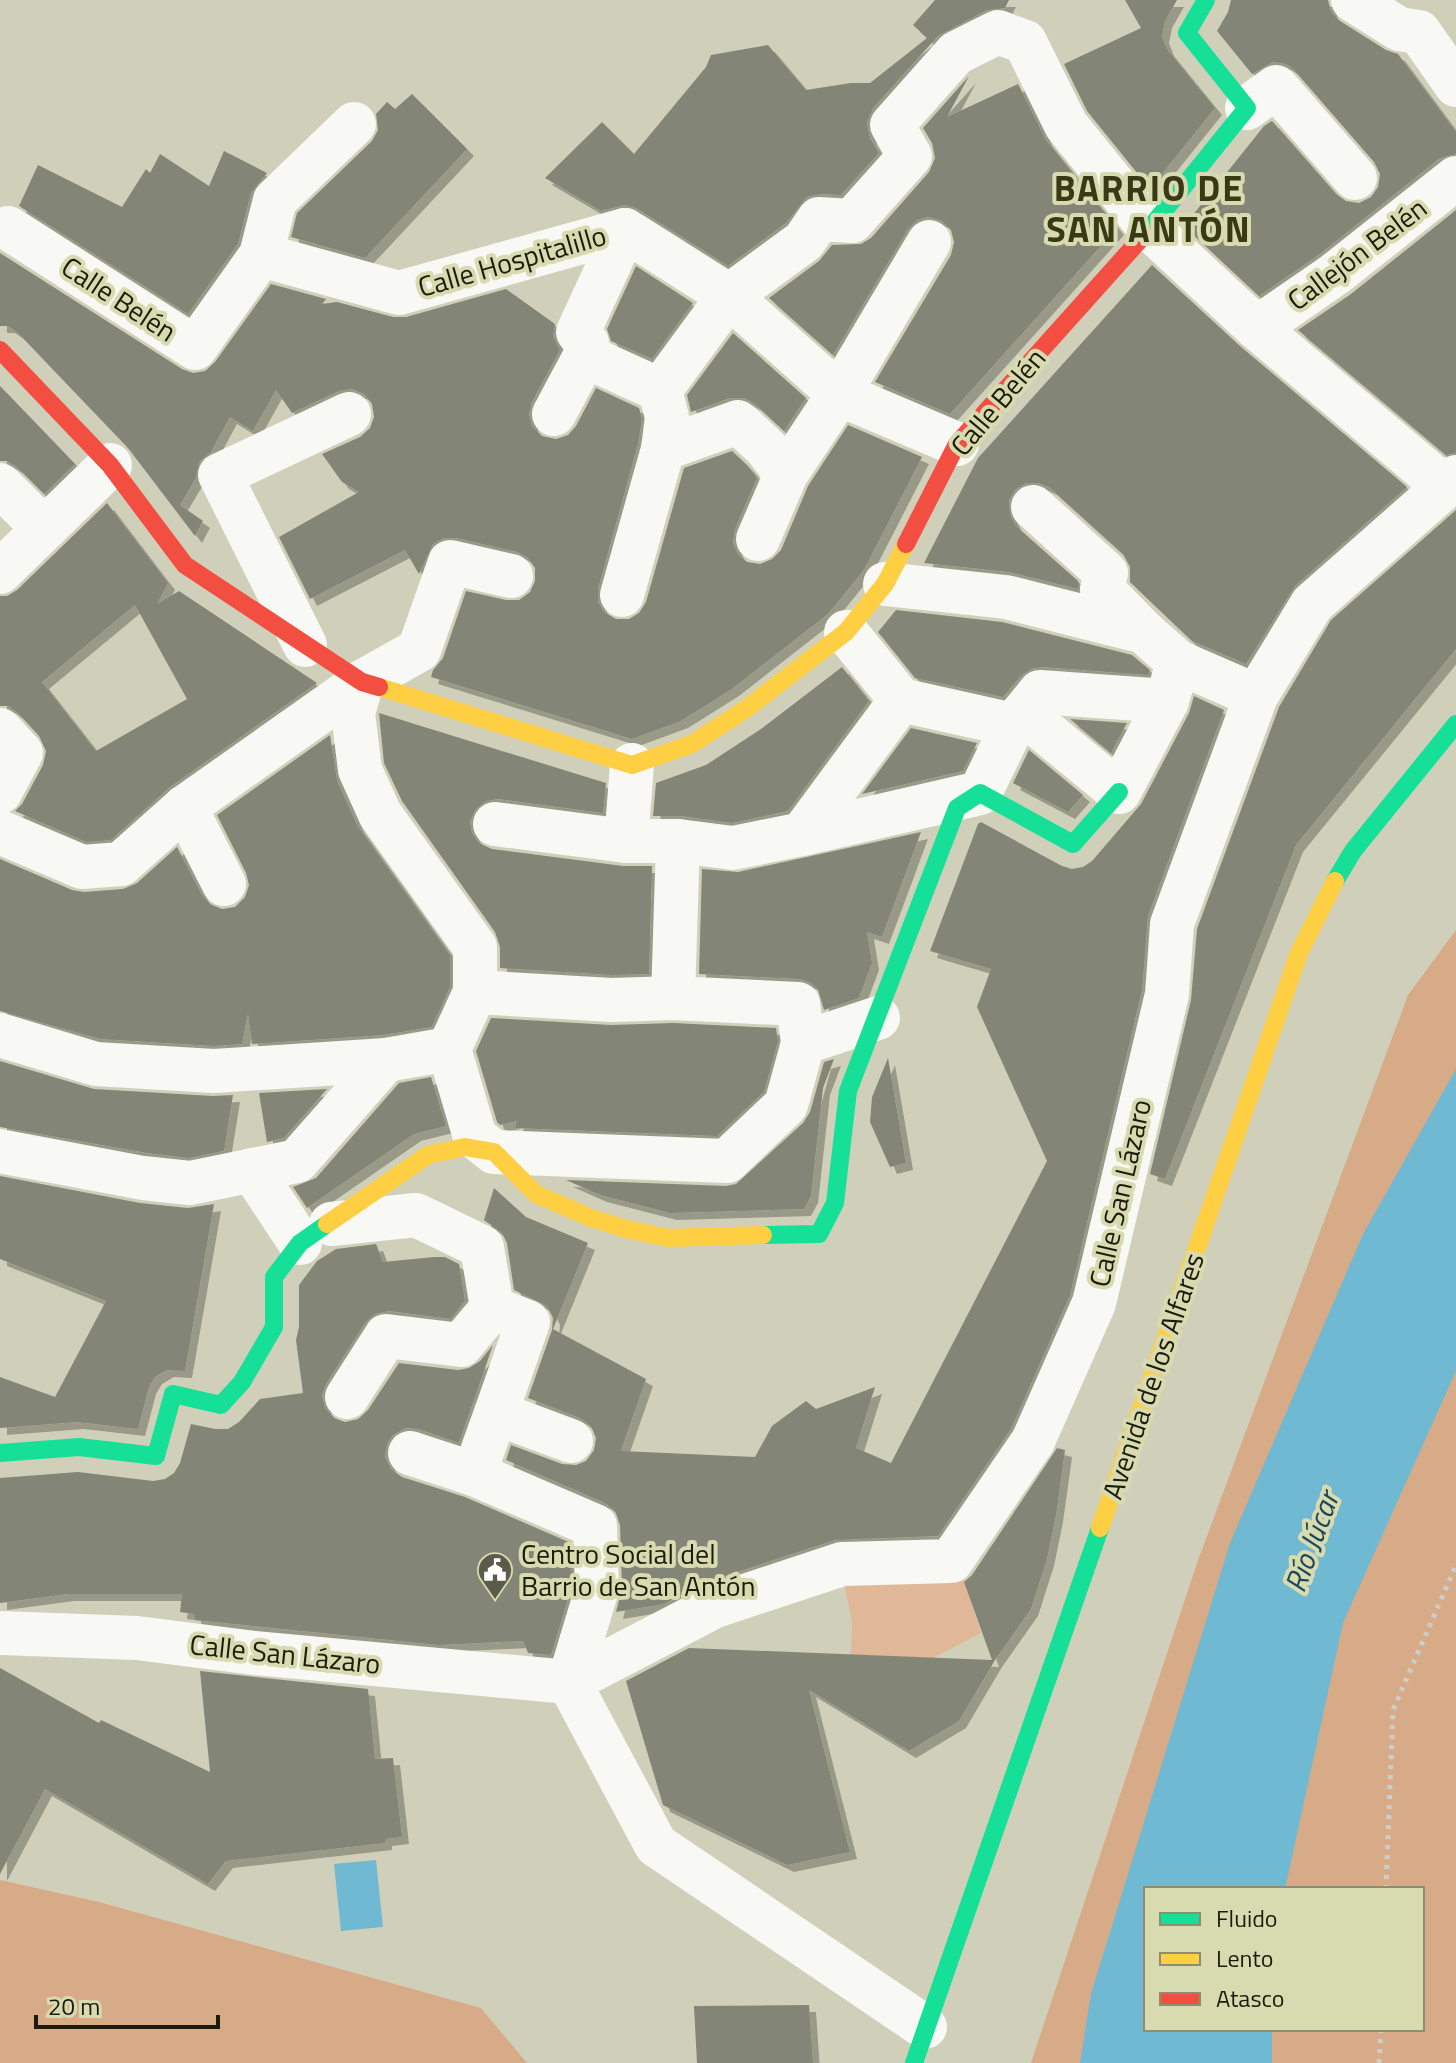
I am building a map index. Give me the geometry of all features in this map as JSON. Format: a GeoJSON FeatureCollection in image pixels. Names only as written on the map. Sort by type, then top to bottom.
{"type":"FeatureCollection","features":[{"type":"Feature","properties":{"kind":"street"},"geometry":{"type":"LineString","coordinates":[[1206,0],[1187,33],[1247,108]]}},
{"type":"Feature","properties":{"kind":"street"},"geometry":{"type":"LineString","coordinates":[[1353,0],[1399,29],[1437,30],[1456,85]]}},
{"type":"Feature","properties":{"kind":"street"},"geometry":{"type":"LineString","coordinates":[[660,390],[729,296],[804,241],[819,219],[852,221],[910,156],[892,125],[956,53],[998,32],[1025,42],[1066,125],[1150,229],[1257,328],[1450,482]]}},
{"type":"Feature","properties":{"kind":"street"},"geometry":{"type":"LineString","coordinates":[[1150,229],[1247,108],[1276,87],[1355,178]]}},
{"type":"Feature","properties":{"kind":"street","name":"Calle Belén"},"geometry":{"type":"LineString","coordinates":[[8,228],[195,348],[261,255],[275,200],[354,124]]}},
{"type":"Feature","properties":{"kind":"street","name":"Callejón Belén"},"geometry":{"type":"LineString","coordinates":[[1257,328],[1335,274],[1456,178]]}},
{"type":"Feature","properties":{"kind":"street","name":"Calle Belén"},"geometry":{"type":"LineString","coordinates":[[632,765],[692,744],[746,709],[846,632],[885,584],[957,444],[1150,229]]}},
{"type":"Feature","properties":{"kind":"street","name":"Calle Hospitalillo"},"geometry":{"type":"LineString","coordinates":[[261,255],[399,293],[625,230],[729,296],[839,394],[957,444]]}},
{"type":"Feature","properties":{"kind":"street","name":"Calle Hospitalillo"},"geometry":{"type":"LineString","coordinates":[[585,356],[587,343],[578,332],[625,230]]}},
{"type":"Feature","properties":{"kind":"street"},"geometry":{"type":"LineString","coordinates":[[758,539],[786,474],[839,394],[929,242]]}},
{"type":"Feature","properties":{"kind":"street"},"geometry":{"type":"LineString","coordinates":[[0,350],[110,465],[185,565],[305,645],[362,682],[632,765],[626,841]]}},
{"type":"Feature","properties":{"kind":"street"},"geometry":{"type":"LineString","coordinates":[[554,414],[585,356],[660,390]]}},
{"type":"Feature","properties":{"kind":"street"},"geometry":{"type":"LineString","coordinates":[[622,595],[663,449],[667,417],[660,390]]}},
{"type":"Feature","properties":{"kind":"street"},"geometry":{"type":"LineString","coordinates":[[305,645],[220,475],[349,414]]}},
{"type":"Feature","properties":{"kind":"street"},"geometry":{"type":"LineString","coordinates":[[663,449],[738,422],[766,448],[786,474]]}},
{"type":"Feature","properties":{"kind":"street"},"geometry":{"type":"LineString","coordinates":[[0,572],[110,465]]}},
{"type":"Feature","properties":{"kind":"street","name":"Calle San Lázaro"},"geometry":{"type":"LineString","coordinates":[[0,1633],[137,1638],[254,1653],[569,1682],[715,1606],[842,1564],[951,1561],[1033,1441],[1094,1303],[1167,994],[1172,924],[1256,696],[1312,604],[1450,482]]}},
{"type":"Feature","properties":{"kind":"street"},"geometry":{"type":"LineString","coordinates":[[0,485],[44,529]]}},
{"type":"Feature","properties":{"kind":"street"},"geometry":{"type":"LineString","coordinates":[[1033,507],[1106,573],[1102,589],[1144,632],[1172,681]]}},
{"type":"Feature","properties":{"kind":"street"},"geometry":{"type":"LineString","coordinates":[[0,832],[82,867],[121,864],[185,807],[362,682],[419,650],[450,562],[511,576]]}},
{"type":"Feature","properties":{"kind":"street"},"geometry":{"type":"LineString","coordinates":[[885,584],[1006,597],[1144,632]]}},
{"type":"Feature","properties":{"kind":"street"},"geometry":{"type":"LineString","coordinates":[[846,632],[901,700],[1018,719],[1119,792]]}},
{"type":"Feature","properties":{"kind":"street"},"geometry":{"type":"LineString","coordinates":[[362,682],[353,713],[360,770],[380,814],[475,947],[475,992],[449,1049],[475,1137],[536,1194],[591,1218],[668,1238],[819,1234],[835,1203],[848,1091],[957,808],[980,793],[1018,719],[1040,692],[1172,681],[1256,696]]}},
{"type":"Feature","properties":{"kind":"street"},"geometry":{"type":"LineString","coordinates":[[495,824],[626,841],[678,841],[733,848],[980,793],[1073,844],[1119,792],[1172,681]]}},
{"type":"Feature","properties":{"kind":"street"},"geometry":{"type":"LineString","coordinates":[[802,834],[901,700]]}},
{"type":"Feature","properties":{"kind":"street","name":"Avenida de los Alfares"},"geometry":{"type":"LineString","coordinates":[[920,2045],[1299,953],[1324,900],[1353,851],[1456,724]]}},
{"type":"Feature","properties":{"kind":"street"},"geometry":{"type":"LineString","coordinates":[[0,730],[21,753],[0,792]]}},
{"type":"Feature","properties":{"kind":"street"},"geometry":{"type":"LineString","coordinates":[[185,807],[224,884]]}},
{"type":"Feature","properties":{"kind":"street"},"geometry":{"type":"LineString","coordinates":[[673,998],[678,841]]}},
{"type":"Feature","properties":{"kind":"street"},"geometry":{"type":"LineString","coordinates":[[0,1453],[79,1447],[156,1456],[173,1394],[221,1405],[242,1382],[274,1327],[274,1277],[315,1234],[428,1155],[465,1147],[494,1152],[727,1161],[786,1105],[803,1043],[798,1004],[673,998],[612,1000],[475,992]]}},
{"type":"Feature","properties":{"kind":"street"},"geometry":{"type":"LineString","coordinates":[[803,1043],[878,1018]]}},
{"type":"Feature","properties":{"kind":"street"},"geometry":{"type":"LineString","coordinates":[[0,1035],[96,1064],[214,1071],[386,1060],[449,1049]]}},
{"type":"Feature","properties":{"kind":"street"},"geometry":{"type":"LineString","coordinates":[[0,1151],[143,1178],[190,1183],[297,1161],[386,1060]]}},
{"type":"Feature","properties":{"kind":"street"},"geometry":{"type":"LineString","coordinates":[[252,1170],[315,1234]]}},
{"type":"Feature","properties":{"kind":"street"},"geometry":{"type":"LineString","coordinates":[[315,1234],[416,1215],[482,1247],[492,1308],[461,1345],[386,1336],[347,1397]]}},
{"type":"Feature","properties":{"kind":"street"},"geometry":{"type":"LineString","coordinates":[[474,1474],[528,1322],[492,1308]]}},
{"type":"Feature","properties":{"kind":"street"},"geometry":{"type":"LineString","coordinates":[[496,1413],[571,1441]]}},
{"type":"Feature","properties":{"kind":"street"},"geometry":{"type":"LineString","coordinates":[[410,1453],[474,1474],[595,1526],[597,1589],[569,1682],[656,1845],[920,2045]]}},
{"type":"Feature","properties":{"kind":"path"},"geometry":{"type":"LineString","coordinates":[[1386,1887],[1393,1710],[1456,1565]]}},
{"type":"Feature","properties":{"kind":"path"},"geometry":{"type":"LineString","coordinates":[[1379,2063],[1381,2031]]}},
{"type":"Feature","properties":{"kind":"shaded area"},"geometry":{"type":"Polygon","coordinates":[[[1456,930],[1456,2063],[1031,2063],[1197,1563],[1408,995],[1456,930]]]}},
{"type":"Feature","properties":{"kind":"shaded area"},"geometry":{"type":"Polygon","coordinates":[[[961,1572],[981,1633],[933,1658],[851,1655],[852,1623],[842,1573],[961,1572]]]}},
{"type":"Feature","properties":{"kind":"shaded area"},"geometry":{"type":"Polygon","coordinates":[[[0,1880],[99,1902],[481,2008],[527,2063],[0,2063],[0,1880]]]}},
{"type":"Feature","properties":{"kind":"water","name":"Río Júcar"},"geometry":{"type":"Polygon","coordinates":[[[1456,1069],[1456,1371],[1343,1623],[1285,1887],[1144,1887],[1144,2031],[1272,2031],[1272,2063],[1080,2063],[1091,1994],[1230,1543],[1363,1234],[1456,1069]]]}},
{"type":"Feature","properties":{"kind":"water"},"geometry":{"type":"Polygon","coordinates":[[[376,1860],[383,1927],[341,1931],[334,1864],[376,1860]]]}},
{"type":"Feature","properties":{"kind":"building"},"geometry":{"type":"Polygon","coordinates":[[[935,0],[1009,0],[1005,8],[987,10],[938,36],[873,108],[867,123],[870,138],[879,153],[841,195],[807,197],[786,223],[728,266],[636,208],[624,205],[601,211],[545,178],[602,122],[634,154],[706,67],[711,55],[768,45],[806,90],[870,83],[927,38],[913,25],[935,0]]]}},
{"type":"Feature","properties":{"kind":"building"},"geometry":{"type":"Polygon","coordinates":[[[1125,0],[1177,0],[1165,21],[1162,36],[1167,49],[1215,108],[1150,189],[1087,111],[1064,64],[1141,28],[1125,0]]]}},
{"type":"Feature","properties":{"kind":"building"},"geometry":{"type":"Polygon","coordinates":[[[1231,0],[1328,0],[1331,12],[1340,21],[1386,50],[1398,54],[1456,132],[1456,154],[1440,158],[1320,254],[1259,296],[1184,226],[1264,126],[1272,121],[1336,194],[1346,201],[1359,203],[1371,197],[1378,187],[1380,174],[1374,162],[1294,70],[1286,64],[1273,62],[1252,74],[1217,31],[1231,0]]]}},
{"type":"Feature","properties":{"kind":"building"},"geometry":{"type":"Polygon","coordinates":[[[969,76],[947,117],[1018,84],[1046,140],[1117,228],[950,414],[875,382],[951,255],[954,242],[951,230],[942,221],[928,217],[917,220],[908,229],[833,355],[769,298],[819,261],[832,245],[861,244],[871,238],[929,172],[935,158],[932,143],[923,128],[969,76]]]}},
{"type":"Feature","properties":{"kind":"building"},"geometry":{"type":"Polygon","coordinates":[[[412,94],[467,149],[365,258],[291,237],[297,213],[372,141],[378,130],[376,114],[387,102],[395,109],[412,94]]]}},
{"type":"Feature","properties":{"kind":"building"},"geometry":{"type":"Polygon","coordinates":[[[224,151],[267,173],[251,193],[238,244],[188,314],[19,206],[38,165],[122,207],[146,169],[150,173],[160,154],[209,186],[224,151]]]}},
{"type":"Feature","properties":{"kind":"building"},"geometry":{"type":"Polygon","coordinates":[[[1456,210],[1456,453],[1446,455],[1298,330],[1351,294],[1456,210]]]}},
{"type":"Feature","properties":{"kind":"building"},"geometry":{"type":"Polygon","coordinates":[[[0,253],[182,369],[193,373],[205,371],[215,362],[271,284],[326,299],[322,304],[337,302],[393,317],[406,317],[506,289],[555,324],[553,336],[560,350],[532,402],[529,414],[532,426],[542,436],[556,439],[568,435],[596,388],[639,408],[642,419],[638,444],[598,589],[598,602],[604,612],[616,619],[629,619],[639,613],[646,602],[684,468],[732,451],[747,465],[757,478],[735,529],[733,543],[738,554],[747,562],[760,564],[772,559],[781,550],[808,486],[848,425],[922,457],[864,570],[828,614],[732,689],[681,721],[632,739],[431,677],[443,658],[466,591],[506,600],[519,600],[530,592],[535,581],[535,568],[527,557],[517,552],[444,538],[433,544],[419,574],[405,550],[310,599],[279,537],[359,492],[342,482],[322,454],[360,437],[370,428],[374,417],[372,404],[364,394],[352,389],[339,391],[292,413],[276,390],[253,431],[230,417],[211,452],[199,462],[196,478],[180,505],[203,521],[195,536],[128,448],[18,333],[8,326],[0,326],[0,253]]]}},
{"type":"Feature","properties":{"kind":"building"},"geometry":{"type":"Polygon","coordinates":[[[1152,265],[1240,346],[1407,487],[1295,586],[1246,664],[1192,641],[1130,582],[1130,567],[1123,554],[1050,488],[1039,483],[1026,483],[1015,490],[1009,501],[1010,515],[1016,526],[1078,581],[1078,589],[1009,572],[924,563],[978,458],[1152,265]]]}},
{"type":"Feature","properties":{"kind":"building"},"geometry":{"type":"Polygon","coordinates":[[[636,266],[693,303],[652,359],[611,341],[607,329],[636,266]]]}},
{"type":"Feature","properties":{"kind":"building"},"geometry":{"type":"Polygon","coordinates":[[[733,333],[806,398],[784,431],[744,398],[730,398],[691,412],[687,395],[733,333]]]}},
{"type":"Feature","properties":{"kind":"building"},"geometry":{"type":"Polygon","coordinates":[[[0,386],[75,464],[44,494],[17,467],[0,461],[0,386]]]}},
{"type":"Feature","properties":{"kind":"building"},"geometry":{"type":"Polygon","coordinates":[[[107,503],[168,583],[157,604],[179,591],[317,683],[170,787],[111,840],[86,842],[15,811],[43,765],[46,751],[39,736],[18,713],[8,706],[0,706],[0,596],[17,590],[107,503]],[[135,605],[42,682],[96,751],[187,699],[135,605]]]}},
{"type":"Feature","properties":{"kind":"building"},"geometry":{"type":"Polygon","coordinates":[[[1456,510],[1456,649],[1296,845],[1165,1179],[1150,1174],[1191,1000],[1197,929],[1279,707],[1331,620],[1456,510]]]}},
{"type":"Feature","properties":{"kind":"building"},"geometry":{"type":"Polygon","coordinates":[[[896,610],[1002,622],[1132,655],[1150,670],[1148,675],[1042,667],[1031,669],[1003,697],[915,678],[878,632],[896,610]]]}},
{"type":"Feature","properties":{"kind":"building"},"geometry":{"type":"Polygon","coordinates":[[[842,667],[869,701],[788,811],[732,823],[681,816],[653,816],[656,783],[706,765],[761,729],[842,667]]]}},
{"type":"Feature","properties":{"kind":"building"},"geometry":{"type":"Polygon","coordinates":[[[1194,696],[1224,710],[1148,916],[1142,990],[1070,1295],[1011,1429],[938,1536],[835,1540],[707,1582],[664,1604],[616,1612],[622,1588],[620,1525],[615,1511],[605,1503],[506,1460],[511,1445],[562,1464],[576,1465],[586,1461],[594,1450],[596,1438],[591,1426],[580,1418],[528,1398],[552,1330],[553,1318],[547,1306],[514,1290],[507,1243],[502,1233],[484,1220],[494,1188],[526,1217],[588,1243],[553,1329],[646,1379],[621,1451],[755,1457],[772,1426],[806,1401],[816,1409],[875,1387],[856,1448],[891,1463],[1047,1161],[977,1007],[991,969],[930,951],[978,824],[981,822],[1062,866],[1072,869],[1083,867],[1092,861],[1141,804],[1189,713],[1194,696]]]}},
{"type":"Feature","properties":{"kind":"building"},"geometry":{"type":"Polygon","coordinates":[[[379,713],[606,783],[603,813],[498,799],[486,801],[475,810],[470,822],[472,833],[479,843],[492,849],[623,866],[652,866],[649,974],[612,975],[500,968],[500,947],[495,932],[402,801],[384,763],[379,713]]]}},
{"type":"Feature","properties":{"kind":"building"},"geometry":{"type":"Polygon","coordinates":[[[1070,719],[1127,723],[1111,753],[1070,719]]]}},
{"type":"Feature","properties":{"kind":"building"},"geometry":{"type":"Polygon","coordinates":[[[911,728],[977,743],[963,771],[862,794],[911,728]]]}},
{"type":"Feature","properties":{"kind":"building"},"geometry":{"type":"Polygon","coordinates":[[[330,735],[337,780],[357,825],[450,955],[450,987],[432,1027],[383,1035],[252,1044],[248,1013],[242,1044],[214,1046],[100,1039],[0,1011],[0,859],[72,890],[84,892],[123,889],[137,883],[177,847],[202,895],[210,904],[222,909],[235,907],[245,897],[249,885],[217,815],[330,735]]]}},
{"type":"Feature","properties":{"kind":"building"},"geometry":{"type":"Polygon","coordinates":[[[1029,750],[1083,795],[1068,812],[1013,783],[1029,750]]]}},
{"type":"Feature","properties":{"kind":"building"},"geometry":{"type":"Polygon","coordinates":[[[921,832],[882,937],[867,932],[872,963],[859,998],[824,1010],[818,990],[800,979],[699,974],[702,869],[738,872],[921,832]]]}},
{"type":"Feature","properties":{"kind":"building"},"geometry":{"type":"Polygon","coordinates":[[[491,1018],[611,1025],[673,1023],[776,1028],[778,1041],[764,1092],[717,1136],[515,1128],[517,1121],[500,1125],[497,1122],[476,1051],[491,1018]]]}},
{"type":"Feature","properties":{"kind":"building"},"geometry":{"type":"Polygon","coordinates":[[[888,1058],[906,1163],[890,1167],[870,1122],[872,1097],[888,1058]]]}},
{"type":"Feature","properties":{"kind":"building"},"geometry":{"type":"Polygon","coordinates":[[[834,1059],[823,1088],[811,1196],[804,1209],[670,1213],[600,1195],[566,1180],[736,1184],[803,1123],[810,1112],[824,1062],[834,1059]]]}},
{"type":"Feature","properties":{"kind":"building"},"geometry":{"type":"Polygon","coordinates":[[[0,1061],[94,1089],[233,1095],[224,1151],[189,1158],[0,1127],[0,1061]]]}},
{"type":"Feature","properties":{"kind":"building"},"geometry":{"type":"Polygon","coordinates":[[[431,1077],[446,1126],[414,1134],[307,1208],[293,1187],[316,1178],[399,1083],[431,1077]]]}},
{"type":"Feature","properties":{"kind":"building"},"geometry":{"type":"Polygon","coordinates":[[[327,1089],[284,1138],[267,1142],[259,1093],[327,1089]]]}},
{"type":"Feature","properties":{"kind":"building"},"geometry":{"type":"Polygon","coordinates":[[[0,1176],[140,1203],[188,1208],[214,1204],[185,1371],[167,1370],[155,1377],[149,1387],[138,1429],[77,1422],[0,1428],[0,1377],[55,1397],[106,1301],[0,1259],[0,1176]]]}},
{"type":"Feature","properties":{"kind":"building"},"geometry":{"type":"Polygon","coordinates":[[[376,1244],[383,1262],[445,1257],[459,1264],[465,1301],[451,1319],[389,1311],[375,1314],[365,1323],[326,1384],[322,1395],[325,1408],[334,1418],[345,1422],[358,1419],[368,1410],[399,1363],[458,1370],[469,1368],[480,1361],[493,1345],[459,1443],[406,1428],[393,1435],[387,1444],[385,1457],[391,1469],[402,1477],[465,1497],[571,1543],[572,1586],[551,1655],[528,1653],[523,1641],[438,1645],[195,1620],[194,1614],[180,1612],[182,1594],[67,1594],[0,1603],[0,1478],[78,1472],[153,1481],[165,1479],[174,1473],[180,1463],[191,1424],[228,1429],[239,1422],[260,1399],[303,1393],[296,1340],[299,1285],[317,1261],[336,1249],[376,1244]]]}},
{"type":"Feature","properties":{"kind":"building"},"geometry":{"type":"Polygon","coordinates":[[[1057,1448],[1065,1450],[1056,1515],[1047,1559],[1031,1609],[995,1660],[959,1721],[909,1751],[809,1690],[850,1852],[787,1865],[663,1805],[626,1681],[689,1648],[992,1660],[964,1582],[972,1575],[1057,1448]]]}},
{"type":"Feature","properties":{"kind":"building"},"geometry":{"type":"Polygon","coordinates":[[[0,1668],[99,1723],[101,1720],[210,1772],[200,1671],[368,1689],[375,1759],[393,1758],[402,1837],[385,1839],[385,1843],[226,1861],[208,1884],[45,1789],[0,1874],[0,1668]]]}},
{"type":"Feature","properties":{"kind":"building"},"geometry":{"type":"Polygon","coordinates":[[[809,2005],[813,2063],[697,2063],[694,2006],[809,2005]]]}},
{"type":"Feature","properties":{"kind":"traffic: fast"},"geometry":{"type":"LineString","coordinates":[[1145,234],[1247,108],[1187,33],[1206,0]]}},
{"type":"Feature","properties":{"kind":"traffic: fast"},"geometry":{"type":"LineString","coordinates":[[1335,881],[1353,851],[1456,724]]}},
{"type":"Feature","properties":{"kind":"traffic: fast"},"geometry":{"type":"LineString","coordinates":[[763,1235],[819,1234],[835,1203],[848,1091],[957,808],[980,793],[1073,844],[1119,792]]}},
{"type":"Feature","properties":{"kind":"traffic: fast"},"geometry":{"type":"LineString","coordinates":[[0,1453],[79,1447],[156,1456],[173,1394],[221,1405],[242,1382],[274,1327],[274,1277],[300,1243],[327,1224]]}},
{"type":"Feature","properties":{"kind":"traffic: fast"},"geometry":{"type":"LineString","coordinates":[[914,2063],[1100,1528]]}},
{"type":"Feature","properties":{"kind":"traffic: slow"},"geometry":{"type":"LineString","coordinates":[[379,687],[632,765],[692,744],[746,709],[846,632],[885,584],[906,544]]}},
{"type":"Feature","properties":{"kind":"traffic: slow"},"geometry":{"type":"LineString","coordinates":[[1100,1528],[1299,953],[1335,881]]}},
{"type":"Feature","properties":{"kind":"traffic: slow"},"geometry":{"type":"LineString","coordinates":[[327,1224],[428,1155],[465,1147],[494,1152],[536,1194],[591,1218],[626,1229],[668,1238],[763,1235]]}},
{"type":"Feature","properties":{"kind":"traffic: jam"},"geometry":{"type":"LineString","coordinates":[[906,544],[957,444],[1145,234]]}},
{"type":"Feature","properties":{"kind":"traffic: jam"},"geometry":{"type":"LineString","coordinates":[[0,350],[110,465],[185,565],[362,682],[379,687]]}},
{"type":"Feature","properties":{"kind":"place","name":"Centro Social del Barrio de San Antón"},"geometry":{"type":"Point","coordinates":[495,1601]}},
{"type":"Feature","properties":{"kind":"district","name":"BARRIO DE SAN ANTÓN"},"geometry":{"type":"Point","coordinates":[1149,208]}}]}
